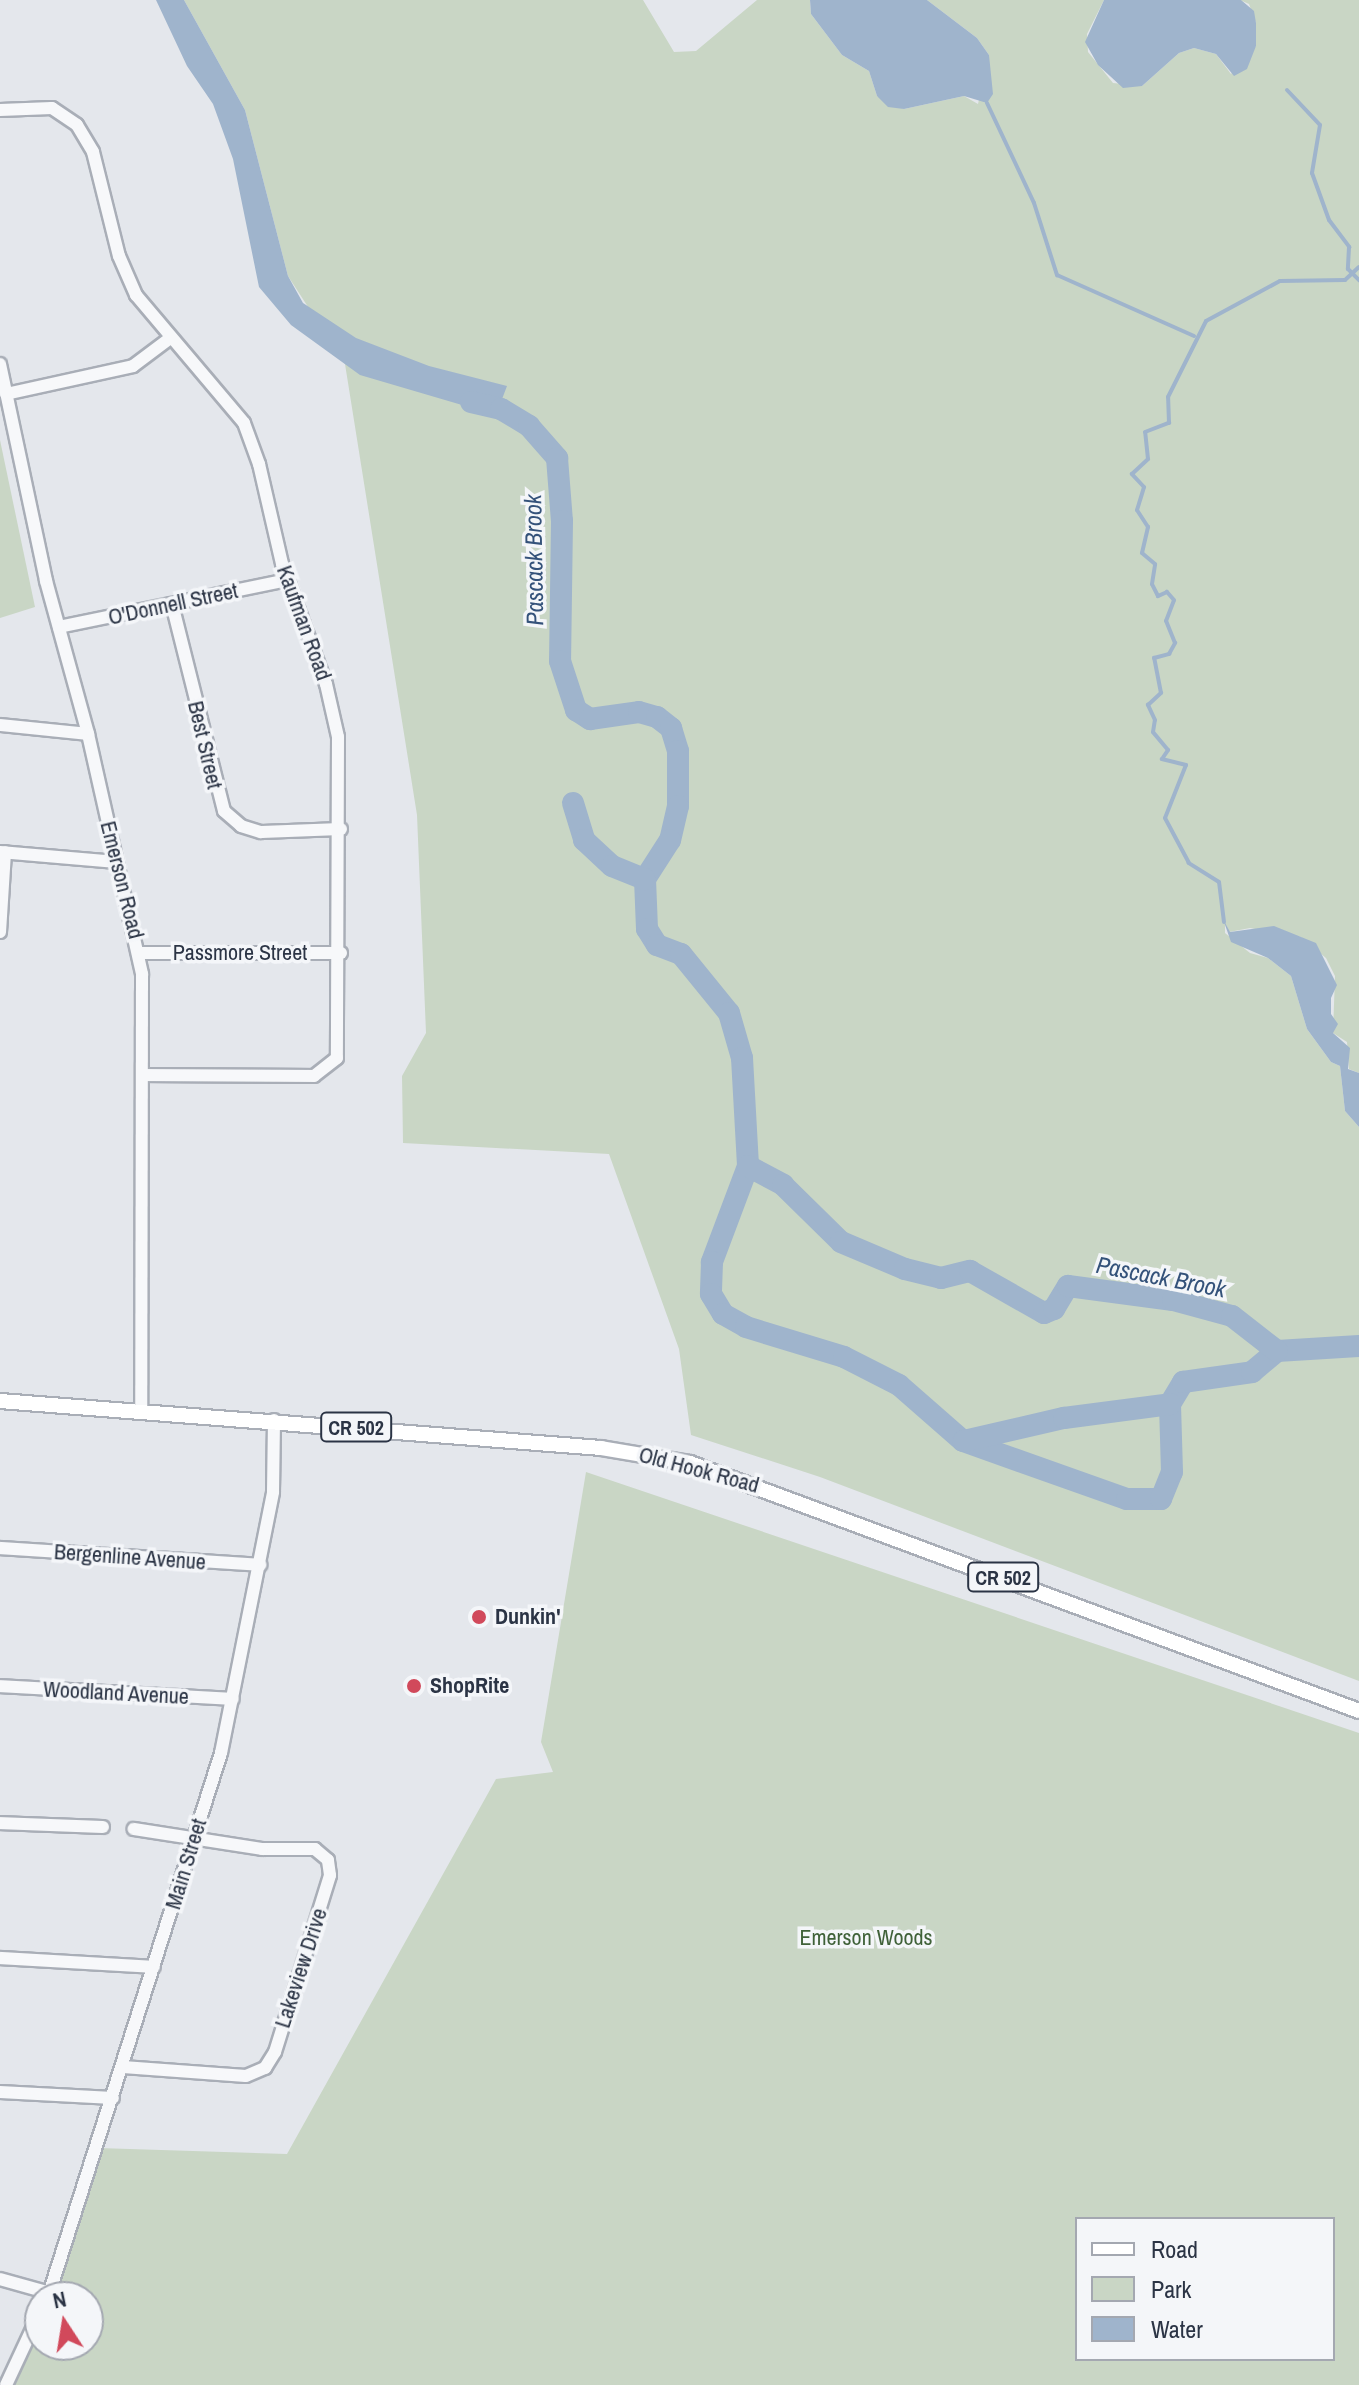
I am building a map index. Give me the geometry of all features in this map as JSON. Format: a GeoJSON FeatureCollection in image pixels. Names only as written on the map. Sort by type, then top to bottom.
{"type":"FeatureCollection","features":[{"type":"Feature","properties":{"kind":"main road","name":"Old Hook Road"},"geometry":{"type":"LineString","coordinates":[[0,1401],[141,1409],[609,1448],[690,1463],[1359,1711]]}},
{"type":"Feature","properties":{"kind":"street","name":"Kaufman Road"},"geometry":{"type":"LineString","coordinates":[[0,110],[52,108],[84,135],[126,276],[169,339],[244,423],[259,464],[288,580],[333,710],[341,829],[341,1049],[322,1073],[144,1075]]}},
{"type":"Feature","properties":{"kind":"street"},"geometry":{"type":"LineString","coordinates":[[6,394],[133,366],[169,339]]}},
{"type":"Feature","properties":{"kind":"street","name":"Emerson Road"},"geometry":{"type":"LineString","coordinates":[[0,364],[59,627],[140,953],[144,1075],[141,1409]]}},
{"type":"Feature","properties":{"kind":"street","name":"O'Donnell Street"},"geometry":{"type":"LineString","coordinates":[[59,627],[288,580]]}},
{"type":"Feature","properties":{"kind":"street","name":"Best Street"},"geometry":{"type":"LineString","coordinates":[[172,604],[224,811],[251,830],[341,829]]}},
{"type":"Feature","properties":{"kind":"street"},"geometry":{"type":"LineString","coordinates":[[0,725],[88,734]]}},
{"type":"Feature","properties":{"kind":"street"},"geometry":{"type":"LineString","coordinates":[[0,932],[3,852],[117,862]]}},
{"type":"Feature","properties":{"kind":"street","name":"Passmore Street"},"geometry":{"type":"LineString","coordinates":[[140,953],[341,953]]}},
{"type":"Feature","properties":{"kind":"street","name":"Main Street"},"geometry":{"type":"LineString","coordinates":[[54,2281],[195,1836],[233,1699],[273,1492],[274,1420]]}},
{"type":"Feature","properties":{"kind":"street","name":"Bergenline Avenue"},"geometry":{"type":"LineString","coordinates":[[0,1548],[260,1565]]}},
{"type":"Feature","properties":{"kind":"street","name":"Woodland Avenue"},"geometry":{"type":"LineString","coordinates":[[0,1686],[233,1699]]}},
{"type":"Feature","properties":{"kind":"street"},"geometry":{"type":"LineString","coordinates":[[0,1823],[103,1827]]}},
{"type":"Feature","properties":{"kind":"street"},"geometry":{"type":"LineString","coordinates":[[134,1829],[195,1836]]}},
{"type":"Feature","properties":{"kind":"street","name":"Lakeview Drive"},"geometry":{"type":"LineString","coordinates":[[123,2067],[246,2076],[265,2068],[275,2052],[330,1875],[328,1860],[315,1849],[262,1849],[195,1836]]}},
{"type":"Feature","properties":{"kind":"street"},"geometry":{"type":"LineString","coordinates":[[0,1958],[154,1967]]}},
{"type":"Feature","properties":{"kind":"street"},"geometry":{"type":"LineString","coordinates":[[0,2092],[113,2098]]}},
{"type":"Feature","properties":{"kind":"street"},"geometry":{"type":"LineString","coordinates":[[0,2279],[24,2287]]}},
{"type":"Feature","properties":{"kind":"street"},"geometry":{"type":"LineString","coordinates":[[6,2385],[24,2346]]}},
{"type":"Feature","properties":{"kind":"green space"},"geometry":{"type":"Polygon","coordinates":[[[184,0],[643,0],[674,52],[696,51],[757,0],[810,0],[811,14],[842,55],[869,71],[877,96],[904,109],[964,96],[978,104],[989,55],[977,38],[927,0],[1104,0],[1087,34],[1088,52],[1113,83],[1142,86],[1179,53],[1194,48],[1216,54],[1231,74],[1256,46],[1256,23],[1249,4],[1240,0],[1359,0],[1359,1073],[1349,1069],[1347,1042],[1333,1033],[1335,976],[1326,958],[1301,937],[1250,928],[1229,932],[1225,924],[1225,933],[1250,953],[1268,958],[1291,976],[1307,1029],[1331,1062],[1340,1066],[1345,1111],[1359,1127],[1359,1681],[820,1477],[691,1435],[679,1349],[609,1154],[403,1143],[402,1076],[426,1033],[417,815],[345,364],[288,276],[245,110],[184,0]]]}},
{"type":"Feature","properties":{"kind":"green space"},"geometry":{"type":"Polygon","coordinates":[[[0,440],[35,607],[0,618],[0,440]]]}},
{"type":"Feature","properties":{"kind":"green space","name":"Emerson Woods"},"geometry":{"type":"Polygon","coordinates":[[[586,1472],[1359,1733],[1359,2385],[5,2385],[24,2345],[24,2361],[104,2361],[104,2281],[53,2281],[98,2148],[287,2154],[496,1779],[553,1772],[541,1742],[586,1472]]]}},
{"type":"Feature","properties":{"kind":"water"},"geometry":{"type":"Polygon","coordinates":[[[156,0],[184,0],[245,110],[288,276],[303,303],[356,338],[429,366],[507,386],[496,415],[360,375],[291,325],[259,287],[233,159],[213,104],[187,66],[156,0]]]}},
{"type":"Feature","properties":{"kind":"water"},"geometry":{"type":"Polygon","coordinates":[[[810,0],[927,0],[977,38],[989,55],[993,94],[987,103],[964,96],[904,109],[888,107],[877,96],[869,71],[842,55],[811,14],[810,0]]]}},
{"type":"Feature","properties":{"kind":"water"},"geometry":{"type":"Polygon","coordinates":[[[1104,0],[1241,0],[1254,11],[1256,46],[1247,69],[1234,76],[1216,54],[1194,48],[1179,53],[1142,86],[1123,88],[1098,65],[1085,42],[1104,0]]]}},
{"type":"Feature","properties":{"kind":"water"},"geometry":{"type":"Polygon","coordinates":[[[1223,919],[1230,932],[1274,926],[1316,943],[1337,985],[1331,998],[1331,1014],[1338,1024],[1333,1033],[1350,1048],[1348,1069],[1359,1073],[1359,1127],[1345,1111],[1340,1066],[1331,1062],[1307,1029],[1291,976],[1268,958],[1231,942],[1223,919]]]}},
{"type":"Feature","properties":{"kind":"waterway"},"geometry":{"type":"LineString","coordinates":[[1287,90],[1320,125],[1312,173],[1329,220],[1349,247],[1348,269],[1359,280]]}},
{"type":"Feature","properties":{"kind":"waterway"},"geometry":{"type":"LineString","coordinates":[[987,103],[1034,203],[1057,275],[1194,336]]}},
{"type":"Feature","properties":{"kind":"waterway"},"geometry":{"type":"LineString","coordinates":[[1224,922],[1219,882],[1189,863],[1165,818],[1186,765],[1162,759],[1168,750],[1153,732],[1155,720],[1148,705],[1161,693],[1154,658],[1169,654],[1175,643],[1166,621],[1174,600],[1167,592],[1158,596],[1152,584],[1155,564],[1142,553],[1148,527],[1137,510],[1144,487],[1132,474],[1148,459],[1145,432],[1169,423],[1168,397],[1206,321],[1280,281],[1345,280],[1359,267]]}},
{"type":"Feature","properties":{"kind":"waterway","name":"Pascack Brook"},"geometry":{"type":"LineString","coordinates":[[471,402],[501,409],[529,426],[557,458],[562,521],[560,661],[576,710],[590,719],[639,712],[657,717],[671,728],[678,751],[678,806],[670,840],[645,879],[647,929],[657,945],[681,954],[729,1013],[742,1058],[748,1166],[712,1262],[711,1294],[723,1314],[746,1327],[844,1357],[899,1385],[963,1441],[1127,1499],[1161,1499],[1172,1472],[1170,1404],[1183,1382],[1252,1372],[1277,1351],[1359,1346]]}},
{"type":"Feature","properties":{"kind":"waterway"},"geometry":{"type":"LineString","coordinates":[[573,803],[584,840],[612,866],[645,879]]}},
{"type":"Feature","properties":{"kind":"waterway","name":"Pascack Brook"},"geometry":{"type":"LineString","coordinates":[[748,1166],[783,1185],[841,1242],[905,1269],[941,1278],[970,1271],[1044,1313],[1054,1309],[1068,1286],[1173,1300],[1232,1316],[1277,1351]]}},
{"type":"Feature","properties":{"kind":"waterway","name":"Pascack Brook"},"geometry":{"type":"LineString","coordinates":[[964,1441],[1064,1418],[1170,1404]]}},
{"type":"Feature","properties":{"kind":"place","name":"Dunkin'"},"geometry":{"type":"Point","coordinates":[479,1617]}},
{"type":"Feature","properties":{"kind":"place","name":"ShopRite"},"geometry":{"type":"Point","coordinates":[414,1686]}}]}
